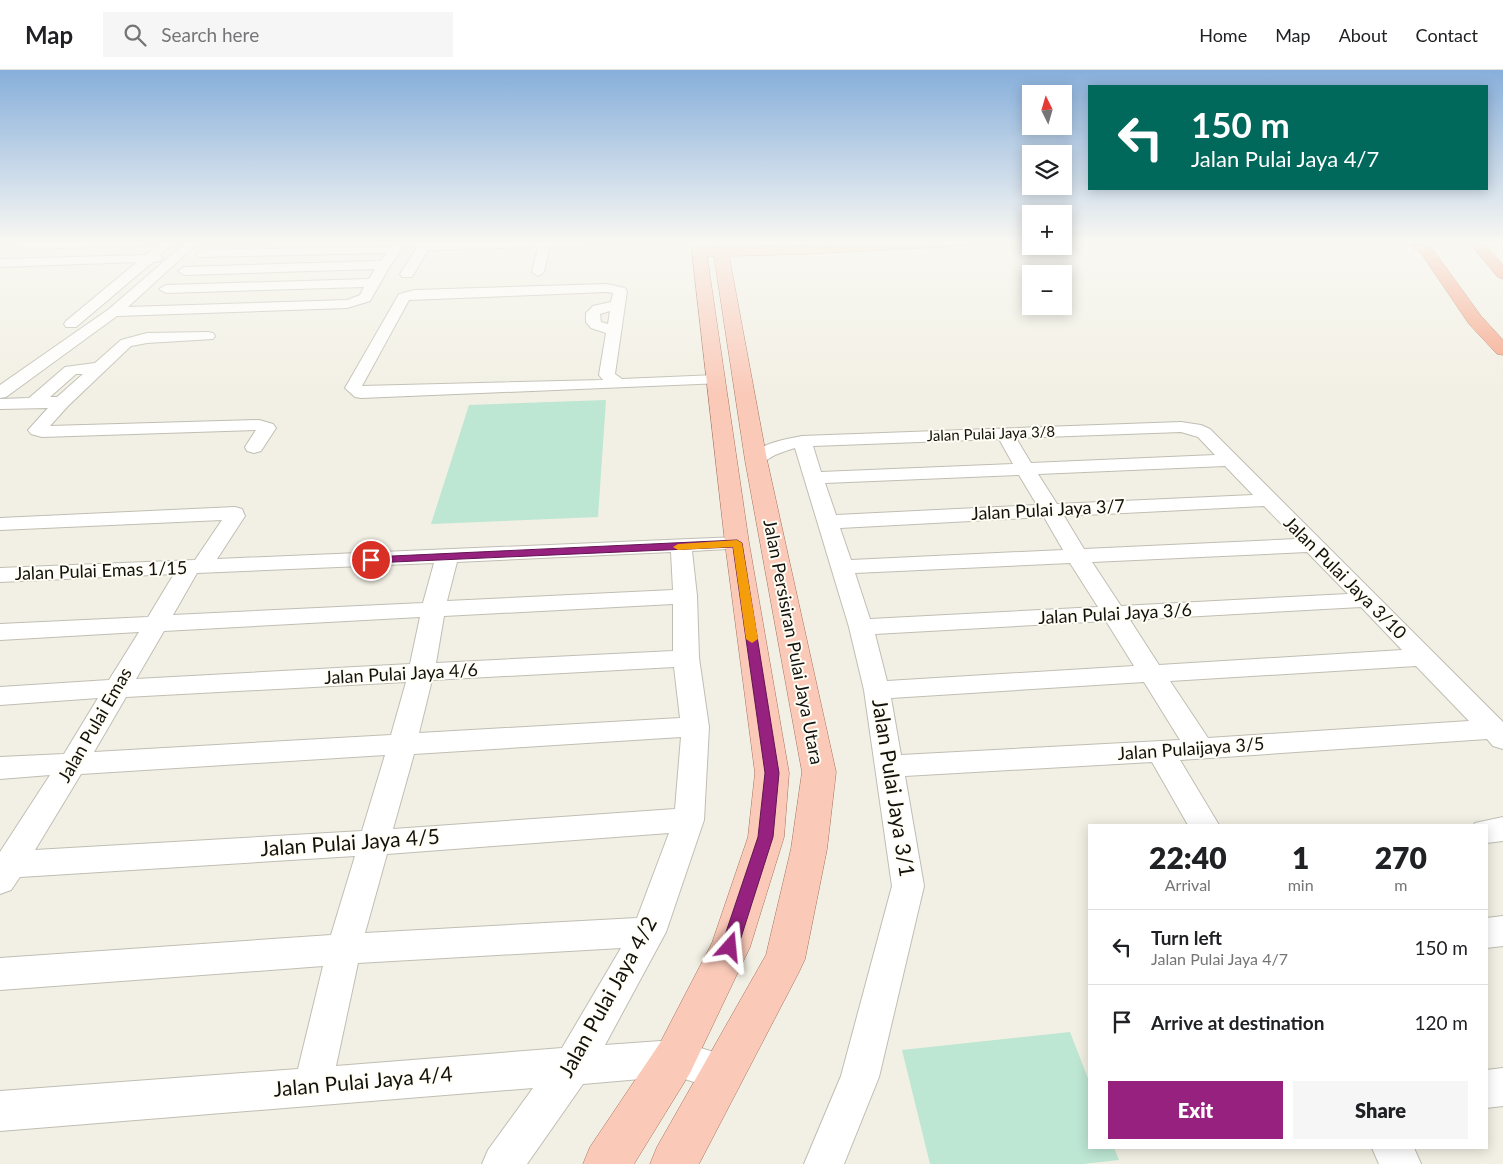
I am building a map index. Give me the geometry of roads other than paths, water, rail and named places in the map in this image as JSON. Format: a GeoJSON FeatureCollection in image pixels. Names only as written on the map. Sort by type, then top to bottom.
{"type":"FeatureCollection","features":[{"type":"Feature","properties":{"kind":"highway"},"geometry":{"type":"LineString","coordinates":[[1456,293],[1475,320],[1503,350]]}},
{"type":"Feature","properties":{"kind":"main road","name":"Jalan Persisiran Pulai Jaya Utara"},"geometry":{"type":"LineString","coordinates":[[607,1164],[675,1058],[730,947],[766,837],[772,773],[737,543],[716,380],[711,293]]}},
{"type":"Feature","properties":{"kind":"main road","name":"Jalan Persisiran Pulai Jaya Utara"},"geometry":{"type":"LineString","coordinates":[[674,1164],[785,959],[809,849],[819,772],[753,443],[728,293]]}},
{"type":"Feature","properties":{"kind":"street"},"geometry":{"type":"LineString","coordinates":[[62,330],[86,313],[109,293]]}},
{"type":"Feature","properties":{"kind":"street"},"geometry":{"type":"LineString","coordinates":[[0,394],[114,312],[136,293]]}},
{"type":"Feature","properties":{"kind":"street"},"geometry":{"type":"LineString","coordinates":[[114,312],[347,304],[359,302],[365,298],[367,293]]}},
{"type":"Feature","properties":{"kind":"street"},"geometry":{"type":"LineString","coordinates":[[445,293],[415,294],[404,298],[353,388],[361,393],[716,380]]}},
{"type":"Feature","properties":{"kind":"street"},"geometry":{"type":"LineString","coordinates":[[618,384],[607,375],[620,293]]}},
{"type":"Feature","properties":{"kind":"street"},"geometry":{"type":"LineString","coordinates":[[614,331],[596,325],[593,322],[593,313],[598,309],[618,305]]}},
{"type":"Feature","properties":{"kind":"street"},"geometry":{"type":"LineString","coordinates":[[208,336],[136,340],[126,344],[62,402],[37,430],[42,432],[259,425],[267,428],[254,447]]}},
{"type":"Feature","properties":{"kind":"street"},"geometry":{"type":"LineString","coordinates":[[33,403],[71,370],[100,367]]}},
{"type":"Feature","properties":{"kind":"street"},"geometry":{"type":"LineString","coordinates":[[0,404],[62,402]]}},
{"type":"Feature","properties":{"kind":"street","name":"Jalan Pulai Jaya 3/8"},"geometry":{"type":"LineString","coordinates":[[802,441],[1180,426]]}},
{"type":"Feature","properties":{"kind":"street","name":"Jalan Pulai Jaya 3/10"},"geometry":{"type":"LineString","coordinates":[[1180,426],[1195,429],[1204,434],[1498,734]]}},
{"type":"Feature","properties":{"kind":"street"},"geometry":{"type":"LineString","coordinates":[[1004,433],[1077,556],[1200,749]]}},
{"type":"Feature","properties":{"kind":"street"},"geometry":{"type":"LineString","coordinates":[[753,443],[781,438],[802,441]]}},
{"type":"Feature","properties":{"kind":"street"},"geometry":{"type":"LineString","coordinates":[[753,443],[764,452],[772,448],[802,441]]}},
{"type":"Feature","properties":{"kind":"street","name":"Jalan Pulai Jaya 3/1"},"geometry":{"type":"LineString","coordinates":[[802,441],[861,627],[877,690],[908,886],[860,1076],[824,1164]]}},
{"type":"Feature","properties":{"kind":"street"},"geometry":{"type":"LineString","coordinates":[[814,478],[1229,460]]}},
{"type":"Feature","properties":{"kind":"street","name":"Jalan Pulai Jaya 3/7"},"geometry":{"type":"LineString","coordinates":[[827,522],[1268,500]]}},
{"type":"Feature","properties":{"kind":"street","name":"Jalan Pulai Emas"},"geometry":{"type":"LineString","coordinates":[[3,527],[234,513],[235,516],[155,623],[74,763],[4,870]]}},
{"type":"Feature","properties":{"kind":"street","name":"Jalan Pulai Emas 1/15"},"geometry":{"type":"LineString","coordinates":[[0,575],[681,547],[737,543]]}},
{"type":"Feature","properties":{"kind":"street"},"geometry":{"type":"LineString","coordinates":[[841,568],[1312,545]]}},
{"type":"Feature","properties":{"kind":"street","name":"Jalan Pulai Jaya 4/2"},"geometry":{"type":"LineString","coordinates":[[502,1164],[574,1064],[649,932],[689,820],[695,727],[686,658],[685,596],[681,547]]}},
{"type":"Feature","properties":{"kind":"street"},"geometry":{"type":"LineString","coordinates":[[313,1086],[344,949],[376,842],[402,745],[420,674],[433,609],[447,557]]}},
{"type":"Feature","properties":{"kind":"street"},"geometry":{"type":"LineString","coordinates":[[0,632],[685,596]]}},
{"type":"Feature","properties":{"kind":"street","name":"Jalan Pulai Jaya 3/6"},"geometry":{"type":"LineString","coordinates":[[861,627],[1368,600]]}},
{"type":"Feature","properties":{"kind":"street"},"geometry":{"type":"LineString","coordinates":[[877,690],[1423,657]]}},
{"type":"Feature","properties":{"kind":"street","name":"Jalan Pulai Jaya 4/6"},"geometry":{"type":"LineString","coordinates":[[0,696],[116,688],[420,674],[686,658]]}},
{"type":"Feature","properties":{"kind":"street"},"geometry":{"type":"LineString","coordinates":[[0,768],[695,727]]}},
{"type":"Feature","properties":{"kind":"street","name":"Jalan Pulaijaya 3/5"},"geometry":{"type":"LineString","coordinates":[[890,766],[1498,734]]}},
{"type":"Feature","properties":{"kind":"street"},"geometry":{"type":"LineString","coordinates":[[1160,751],[1203,824]]}},
{"type":"Feature","properties":{"kind":"street","name":"Jalan Pulai Jaya 4/5"},"geometry":{"type":"LineString","coordinates":[[4,870],[689,820]]}},
{"type":"Feature","properties":{"kind":"street"},"geometry":{"type":"LineString","coordinates":[[1488,831],[1503,829]]}},
{"type":"Feature","properties":{"kind":"street"},"geometry":{"type":"LineString","coordinates":[[1488,933],[1503,931]]}},
{"type":"Feature","properties":{"kind":"street"},"geometry":{"type":"LineString","coordinates":[[0,974],[344,949],[649,932]]}},
{"type":"Feature","properties":{"kind":"street","name":"Jalan Pulai Jaya 4/4"},"geometry":{"type":"LineString","coordinates":[[0,1111],[574,1064],[675,1058],[723,1072]]}},
{"type":"Feature","properties":{"kind":"street"},"geometry":{"type":"LineString","coordinates":[[1488,1089],[1503,1087]]}},
{"type":"Feature","properties":{"kind":"street"},"geometry":{"type":"LineString","coordinates":[[1393,1149],[1401,1164]]}}]}
